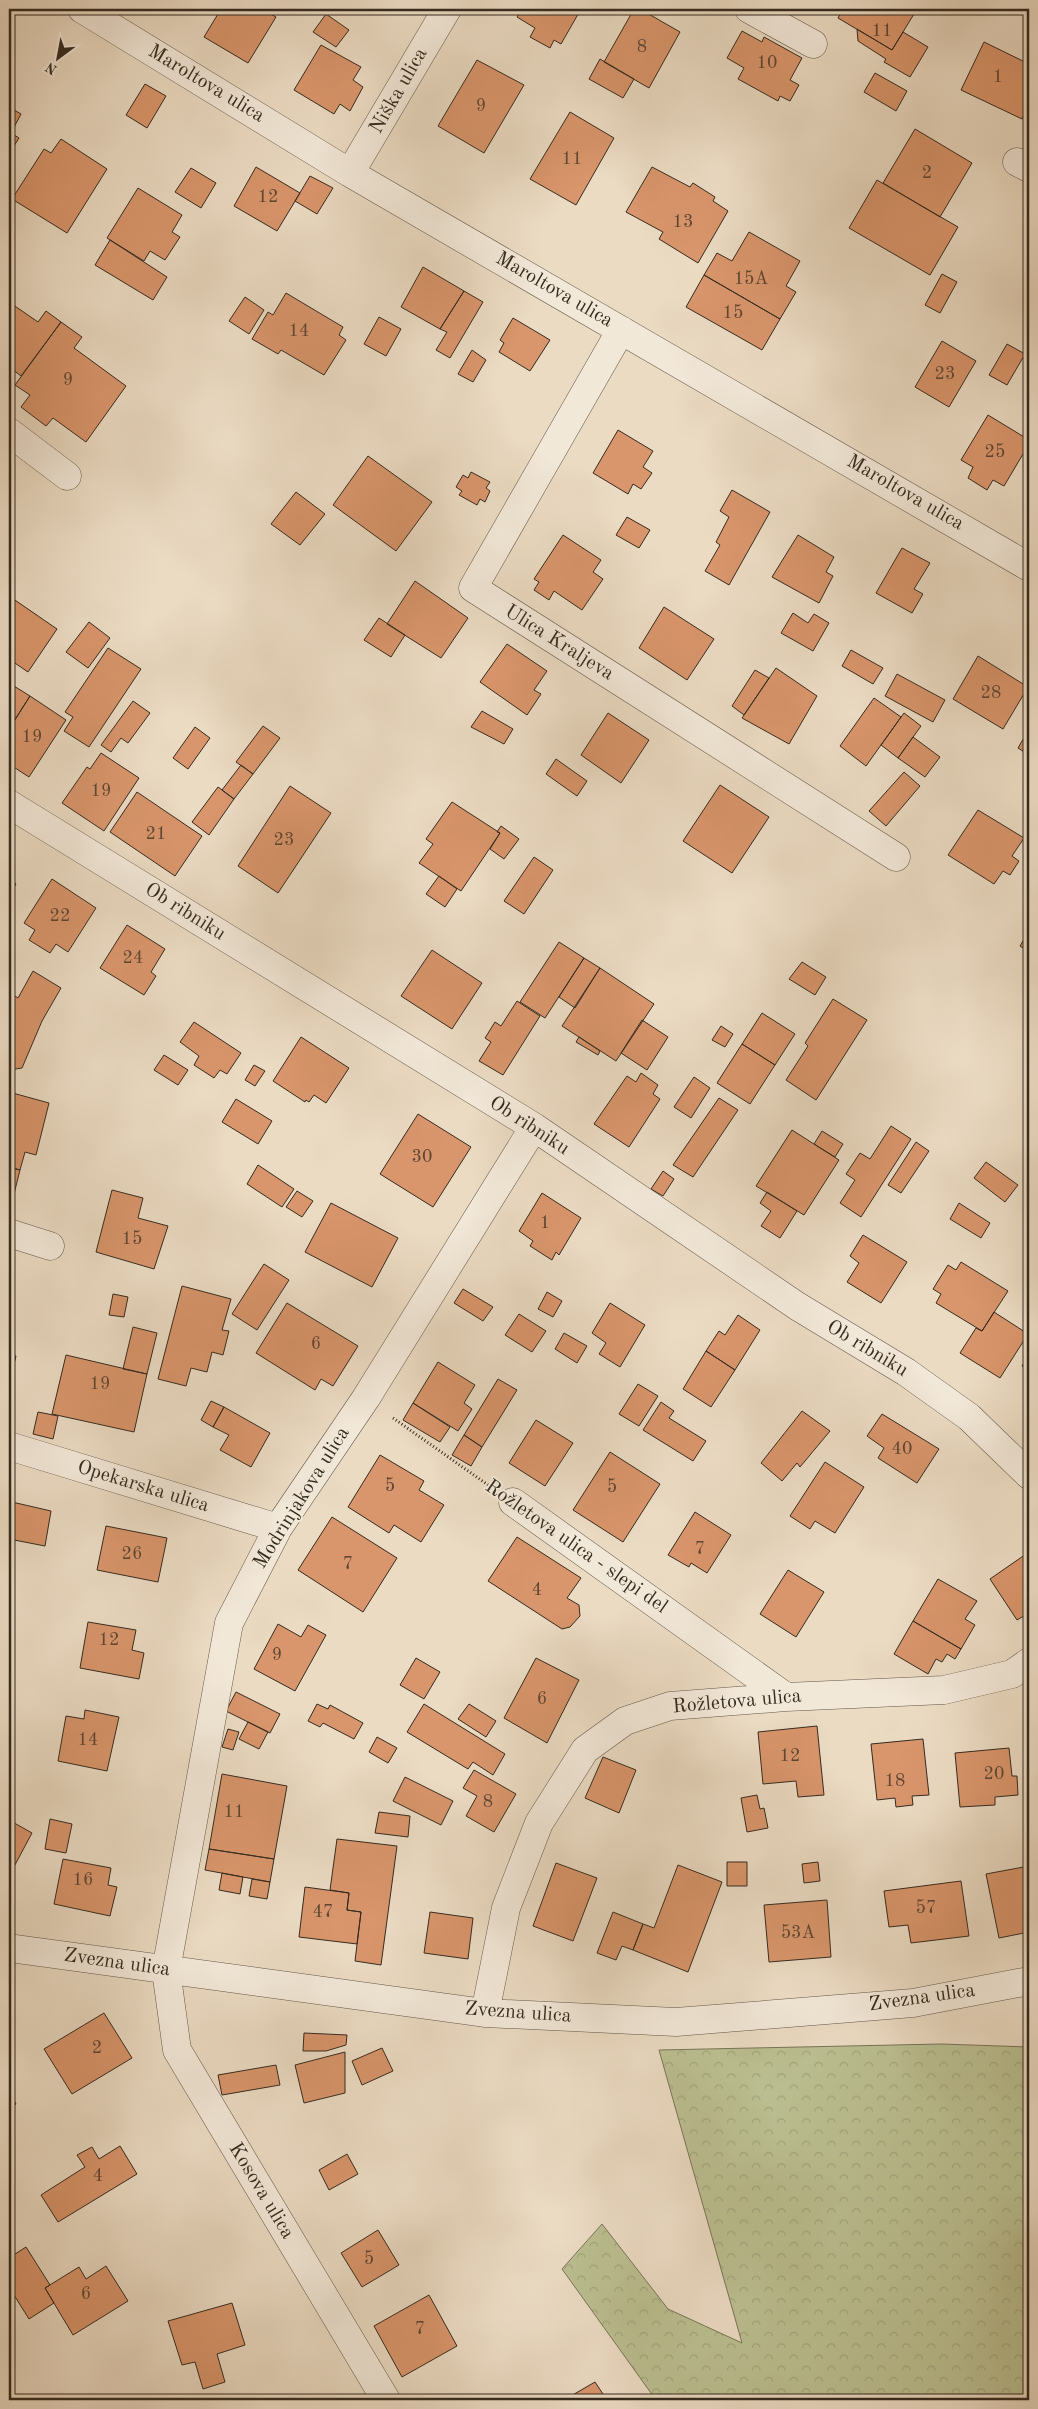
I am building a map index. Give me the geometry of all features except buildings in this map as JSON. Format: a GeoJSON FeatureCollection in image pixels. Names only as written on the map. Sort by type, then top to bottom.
{"type":"FeatureCollection","features":[{"type":"Feature","properties":{"kind":"street","name":"Maroltova ulica"},"geometry":{"type":"LineString","coordinates":[[82,9],[350,173],[1029,567]]}},
{"type":"Feature","properties":{"kind":"street","name":"Niška ulica"},"geometry":{"type":"LineString","coordinates":[[350,173],[447,9]]}},
{"type":"Feature","properties":{"kind":"street"},"geometry":{"type":"LineString","coordinates":[[749,9],[813,44]]}},
{"type":"Feature","properties":{"kind":"street","name":"Ulica Kraljeva"},"geometry":{"type":"LineString","coordinates":[[622,330],[473,588],[896,858]]}},
{"type":"Feature","properties":{"kind":"street"},"geometry":{"type":"LineString","coordinates":[[9,432],[67,476]]}},
{"type":"Feature","properties":{"kind":"street","name":"Ob ribniku"},"geometry":{"type":"LineString","coordinates":[[9,804],[534,1127],[797,1306],[906,1372],[969,1417],[1029,1475]]}},
{"type":"Feature","properties":{"kind":"street","name":"Modrinjakova ulica"},"geometry":{"type":"LineString","coordinates":[[166,1970],[229,1623],[278,1528],[366,1398],[534,1127]]}},
{"type":"Feature","properties":{"kind":"street"},"geometry":{"type":"LineString","coordinates":[[9,1233],[50,1246]]}},
{"type":"Feature","properties":{"kind":"street","name":"Opekarska ulica"},"geometry":{"type":"LineString","coordinates":[[9,1446],[278,1528]]}},
{"type":"Feature","properties":{"kind":"street","name":"Rožletova ulica - slepi del"},"geometry":{"type":"LineString","coordinates":[[513,1502],[786,1697]]}},
{"type":"Feature","properties":{"kind":"street","name":"Rožletova ulica"},"geometry":{"type":"LineString","coordinates":[[485,2013],[506,1908],[539,1823],[585,1750],[625,1721],[670,1706],[786,1697],[944,1690],[1012,1674],[1029,1662]]}},
{"type":"Feature","properties":{"kind":"street","name":"Zvezna ulica"},"geometry":{"type":"LineString","coordinates":[[9,1948],[485,2013],[676,2022],[913,2003],[1029,1981]]}},
{"type":"Feature","properties":{"kind":"street","name":"Kosova ulica"},"geometry":{"type":"LineString","coordinates":[[166,1970],[177,2050],[386,2400]]}},
{"type":"Feature","properties":{"kind":"path","name":"Rožletova ulica - slepi del"},"geometry":{"type":"LineString","coordinates":[[366,1398],[513,1502]]}},
{"type":"Feature","properties":{"kind":"green space"},"geometry":{"type":"Polygon","coordinates":[[[941,2044],[1029,2047],[1029,2400],[656,2400],[562,2269],[602,2224],[668,2309],[742,2343],[659,2050],[941,2044]]]}}]}
